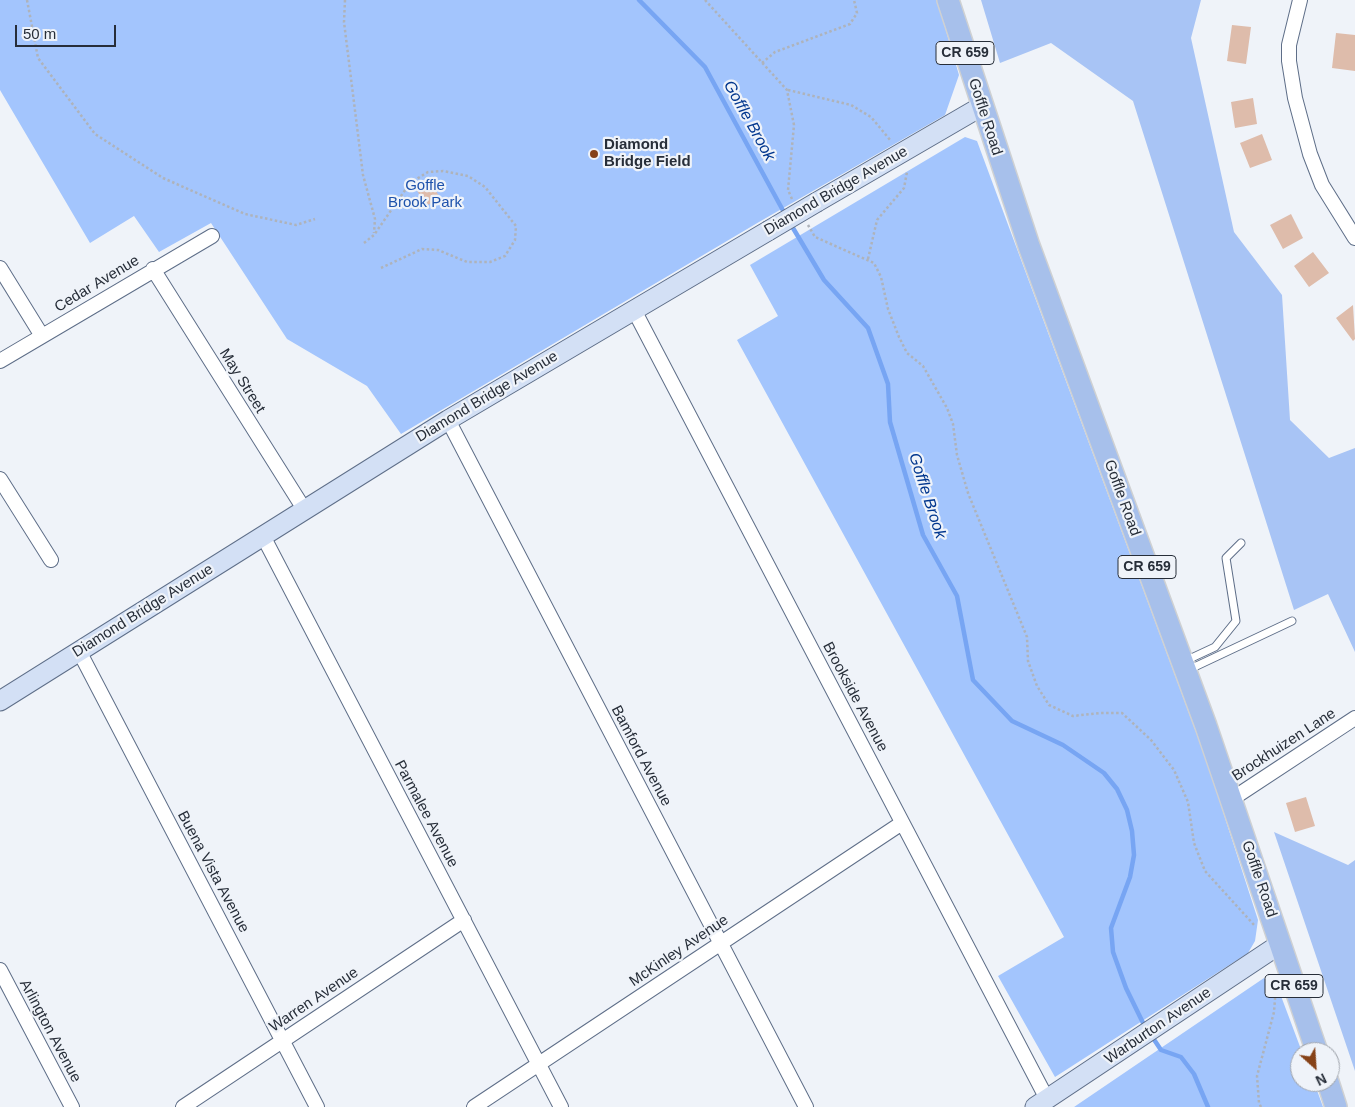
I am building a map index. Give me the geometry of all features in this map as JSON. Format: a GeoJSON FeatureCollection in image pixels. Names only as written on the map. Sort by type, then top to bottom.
{"type":"FeatureCollection","features":[{"type":"Feature","properties":{"kind":"main road","name":"Goffle Road"},"geometry":{"type":"LineString","coordinates":[[948,0],[1029,246],[1232,799],[1273,950],[1313,1042]]}},
{"type":"Feature","properties":{"kind":"main road"},"geometry":{"type":"LineString","coordinates":[[1331,1092],[1336,1107]]}},
{"type":"Feature","properties":{"kind":"street"},"geometry":{"type":"LineString","coordinates":[[1300,0],[1289,45],[1289,61],[1295,98],[1310,154],[1322,185],[1355,238]]}},
{"type":"Feature","properties":{"kind":"street","name":"Diamond Bridge Avenue"},"geometry":{"type":"LineString","coordinates":[[0,702],[448,420],[982,106]]}},
{"type":"Feature","properties":{"kind":"street","name":"Cedar Avenue"},"geometry":{"type":"LineString","coordinates":[[0,362],[153,269],[212,236]]}},
{"type":"Feature","properties":{"kind":"street"},"geometry":{"type":"LineString","coordinates":[[0,268],[42,336]]}},
{"type":"Feature","properties":{"kind":"street","name":"May Street"},"geometry":{"type":"LineString","coordinates":[[153,269],[304,510]]}},
{"type":"Feature","properties":{"kind":"street","name":"Brookside Avenue"},"geometry":{"type":"LineString","coordinates":[[634,310],[902,823],[1041,1103]]}},
{"type":"Feature","properties":{"kind":"street","name":"Bamford Avenue"},"geometry":{"type":"LineString","coordinates":[[448,420],[806,1107]]}},
{"type":"Feature","properties":{"kind":"street"},"geometry":{"type":"LineString","coordinates":[[0,479],[51,560]]}},
{"type":"Feature","properties":{"kind":"street","name":"Parmalee Avenue"},"geometry":{"type":"LineString","coordinates":[[263,536],[561,1107]]}},
{"type":"Feature","properties":{"kind":"street","name":"Buena Vista Avenue"},"geometry":{"type":"LineString","coordinates":[[80,651],[317,1107]]}},
{"type":"Feature","properties":{"kind":"street","name":"Brockhuizen Lane"},"geometry":{"type":"LineString","coordinates":[[1232,799],[1355,718]]}},
{"type":"Feature","properties":{"kind":"street","name":"McKinley Avenue"},"geometry":{"type":"LineString","coordinates":[[474,1107],[902,823]]}},
{"type":"Feature","properties":{"kind":"street","name":"Warren Avenue"},"geometry":{"type":"LineString","coordinates":[[183,1107],[464,920]]}},
{"type":"Feature","properties":{"kind":"street","name":"Warburton Avenue"},"geometry":{"type":"LineString","coordinates":[[1041,1103],[1273,950]]}},
{"type":"Feature","properties":{"kind":"street","name":"Arlington Avenue"},"geometry":{"type":"LineString","coordinates":[[0,970],[72,1107]]}},
{"type":"Feature","properties":{"kind":"lane"},"geometry":{"type":"LineString","coordinates":[[1184,667],[1215,647],[1236,620],[1226,558],[1241,543]]}},
{"type":"Feature","properties":{"kind":"lane"},"geometry":{"type":"LineString","coordinates":[[1184,667],[1292,621]]}},
{"type":"Feature","properties":{"kind":"path"},"geometry":{"type":"LineString","coordinates":[[27,0],[38,58],[95,134],[163,178],[245,214],[296,225],[315,219]]}},
{"type":"Feature","properties":{"kind":"path"},"geometry":{"type":"LineString","coordinates":[[345,0],[344,22],[363,175],[375,219],[374,235]]}},
{"type":"Feature","properties":{"kind":"path"},"geometry":{"type":"LineString","coordinates":[[705,0],[787,90],[794,125],[788,190],[797,206]]}},
{"type":"Feature","properties":{"kind":"path"},"geometry":{"type":"LineString","coordinates":[[762,62],[775,52],[850,24],[857,13],[854,0]]}},
{"type":"Feature","properties":{"kind":"path"},"geometry":{"type":"LineString","coordinates":[[787,90],[851,105],[871,117],[893,144]]}},
{"type":"Feature","properties":{"kind":"path"},"geometry":{"type":"LineString","coordinates":[[364,243],[374,235],[410,183],[428,172],[443,171],[468,176],[485,187],[516,226],[515,240],[505,256],[490,262],[467,262],[438,250],[422,249],[380,268]]}},
{"type":"Feature","properties":{"kind":"path"},"geometry":{"type":"LineString","coordinates":[[868,260],[877,220],[904,188],[907,172]]}},
{"type":"Feature","properties":{"kind":"path"},"geometry":{"type":"LineString","coordinates":[[806,221],[815,237],[874,263],[881,277],[888,310],[907,354],[924,366],[947,408],[953,424],[956,455],[968,493],[1027,637],[1028,661],[1037,686],[1049,705],[1073,716],[1100,712],[1122,713],[1151,740],[1174,770],[1184,794],[1194,843],[1205,871],[1258,928]]}},
{"type":"Feature","properties":{"kind":"path"},"geometry":{"type":"LineString","coordinates":[[1261,1107],[1257,1076],[1274,1012],[1276,987],[1273,950]]}},
{"type":"Feature","properties":{"kind":"green space","name":"Goffle Brook Park"},"geometry":{"type":"Polygon","coordinates":[[[0,0],[937,0],[959,75],[945,115],[759,222],[401,434],[367,386],[287,339],[211,223],[159,252],[134,216],[90,243],[0,90],[0,0]]]}},
{"type":"Feature","properties":{"kind":"green space"},"geometry":{"type":"Polygon","coordinates":[[[965,137],[977,141],[1206,759],[1258,920],[1255,941],[1248,953],[1055,1077],[998,976],[1064,937],[737,340],[778,316],[750,265],[965,137]]]}},
{"type":"Feature","properties":{"kind":"green space"},"geometry":{"type":"Polygon","coordinates":[[[1264,978],[1281,996],[1298,1042],[1290,1042],[1290,1092],[1318,1092],[1323,1107],[1074,1107],[1264,978]]]}},
{"type":"Feature","properties":{"kind":"shaded area"},"geometry":{"type":"Polygon","coordinates":[[[981,0],[1201,0],[1191,38],[1234,232],[1282,295],[1290,420],[1329,458],[1355,448],[1355,652],[1328,594],[1294,610],[1133,101],[1051,43],[1000,63],[981,0]]]}},
{"type":"Feature","properties":{"kind":"shaded area"},"geometry":{"type":"Polygon","coordinates":[[[1274,832],[1348,865],[1355,860],[1355,1071],[1274,832]]]}},
{"type":"Feature","properties":{"kind":"building"},"geometry":{"type":"Polygon","coordinates":[[[1232,25],[1251,27],[1246,64],[1227,61],[1232,25]]]}},
{"type":"Feature","properties":{"kind":"building"},"geometry":{"type":"Polygon","coordinates":[[[1336,33],[1355,35],[1355,71],[1332,68],[1336,33]]]}},
{"type":"Feature","properties":{"kind":"building"},"geometry":{"type":"Polygon","coordinates":[[[1253,98],[1257,124],[1235,128],[1231,102],[1253,98]]]}},
{"type":"Feature","properties":{"kind":"building"},"geometry":{"type":"Polygon","coordinates":[[[1262,134],[1272,160],[1250,168],[1240,143],[1262,134]]]}},
{"type":"Feature","properties":{"kind":"building"},"geometry":{"type":"Polygon","coordinates":[[[429,179],[440,198],[426,206],[415,187],[429,179]]]}},
{"type":"Feature","properties":{"kind":"building"},"geometry":{"type":"Polygon","coordinates":[[[1291,214],[1303,238],[1283,249],[1270,225],[1291,214]]]}},
{"type":"Feature","properties":{"kind":"building"},"geometry":{"type":"Polygon","coordinates":[[[1313,252],[1329,273],[1309,287],[1294,266],[1313,252]]]}},
{"type":"Feature","properties":{"kind":"building"},"geometry":{"type":"Polygon","coordinates":[[[1353,305],[1355,339],[1353,341],[1336,318],[1353,305]]]}},
{"type":"Feature","properties":{"kind":"building"},"geometry":{"type":"Polygon","coordinates":[[[1306,797],[1315,826],[1295,832],[1286,803],[1306,797]]]}},
{"type":"Feature","properties":{"kind":"waterway","name":"Goffle Brook"},"geometry":{"type":"LineString","coordinates":[[639,0],[705,67],[786,216]]}},
{"type":"Feature","properties":{"kind":"waterway","name":"Goffle Brook"},"geometry":{"type":"LineString","coordinates":[[790,223],[824,280],[868,328],[888,384],[890,422],[923,535],[957,596],[973,680],[1012,721],[1063,745],[1104,773],[1117,789],[1127,810],[1132,831],[1134,855],[1130,877],[1111,928],[1113,952],[1126,988],[1145,1027]]}},
{"type":"Feature","properties":{"kind":"waterway","name":"Goffle Brook"},"geometry":{"type":"LineString","coordinates":[[1151,1035],[1161,1050],[1181,1057],[1194,1074],[1208,1107]]}},
{"type":"Feature","properties":{"kind":"place","name":"Diamond Bridge Field"},"geometry":{"type":"Point","coordinates":[594,154]}}]}
